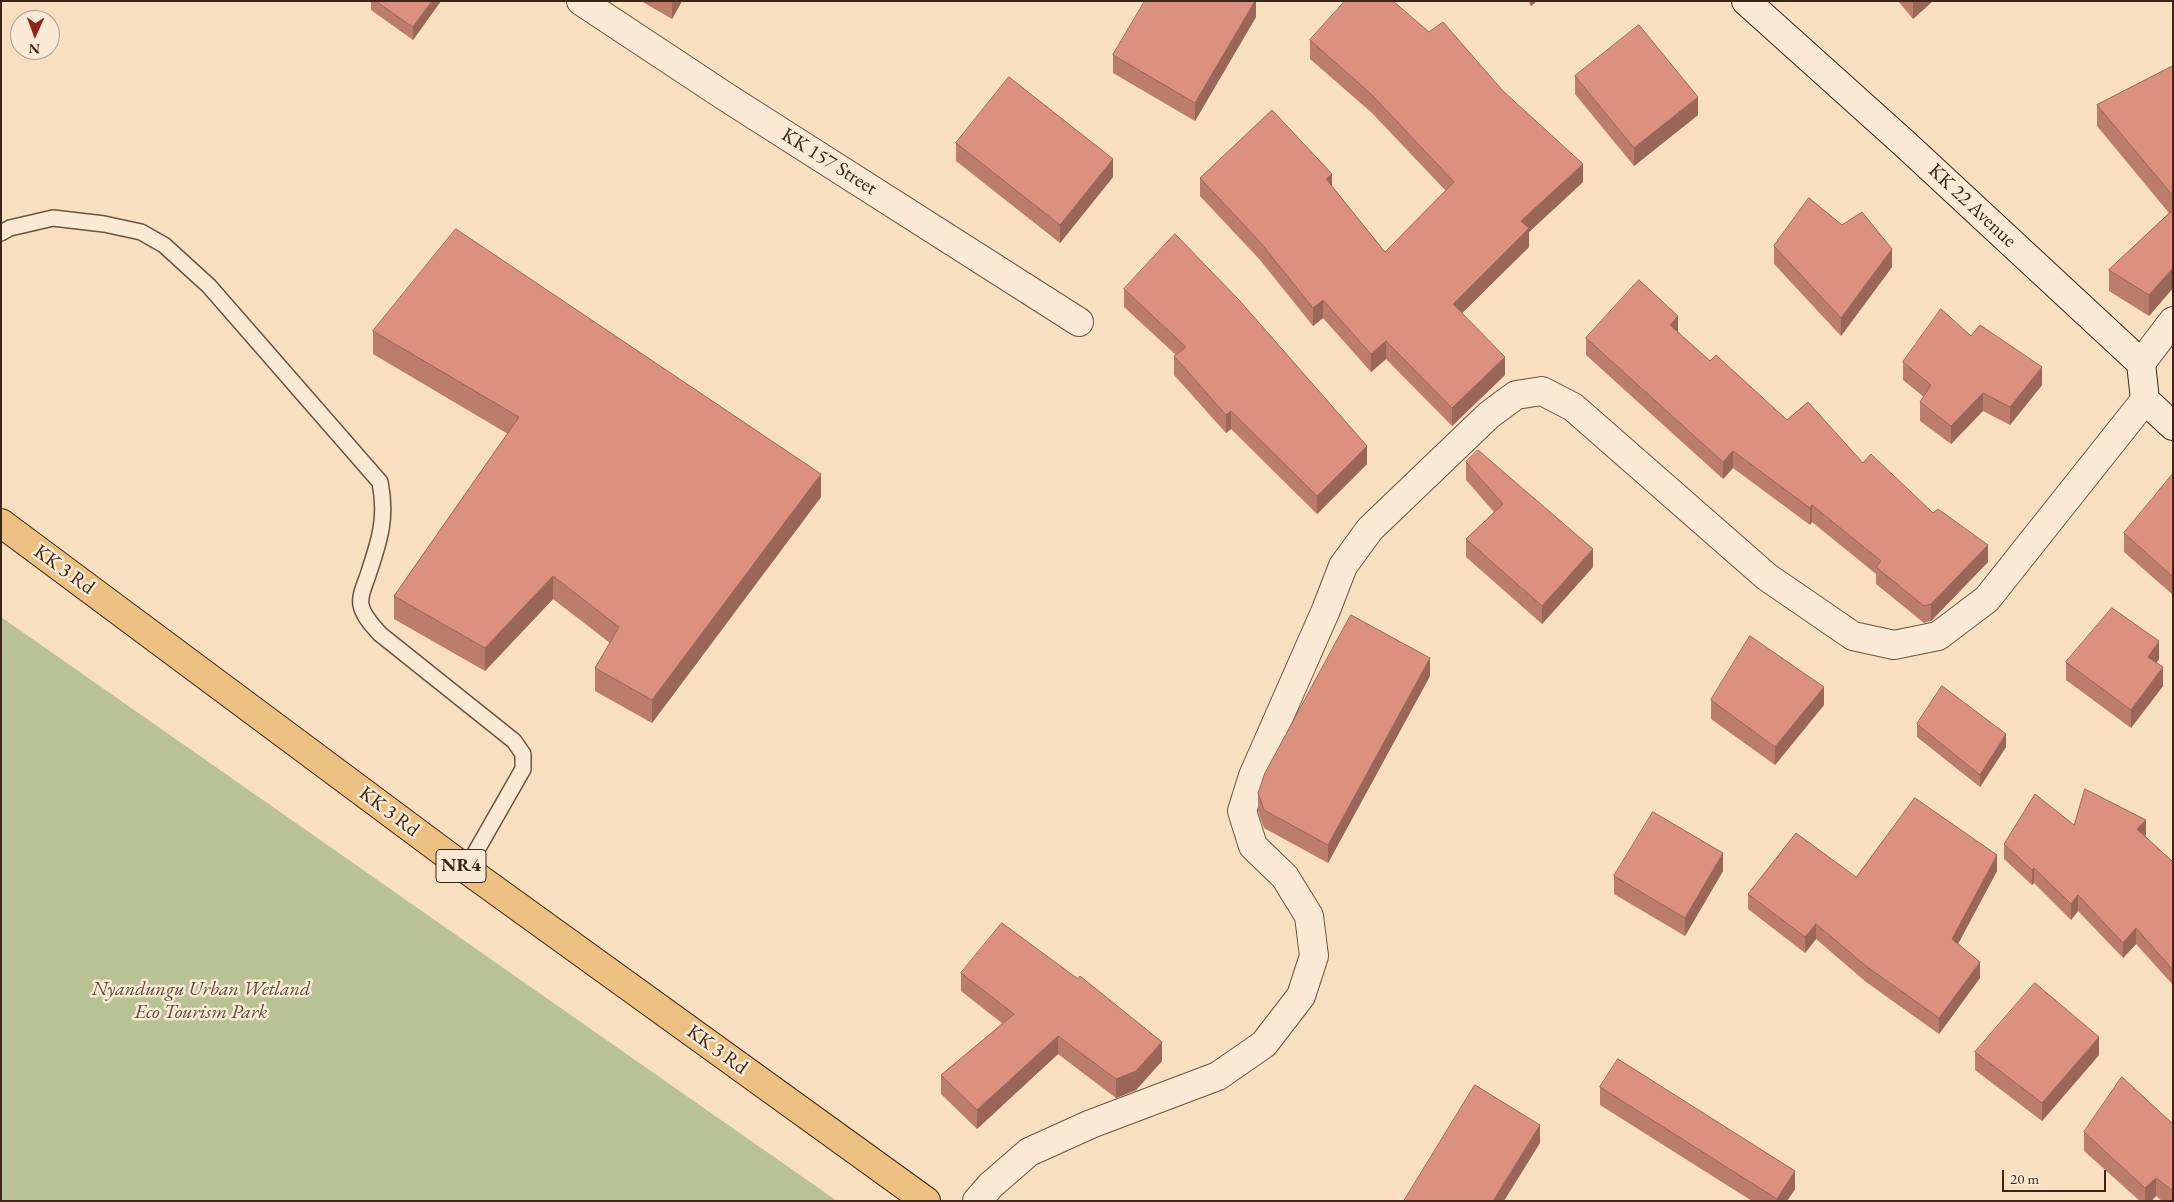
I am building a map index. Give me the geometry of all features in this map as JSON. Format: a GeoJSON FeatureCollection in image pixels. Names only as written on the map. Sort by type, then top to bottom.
{"type":"FeatureCollection","features":[{"type":"Feature","properties":{"kind":"highway","name":"KK 3 Rd"},"geometry":{"type":"LineString","coordinates":[[1,523],[466,869],[926,1201]]}},
{"type":"Feature","properties":{"kind":"street","name":"KK 157 Street"},"geometry":{"type":"LineString","coordinates":[[581,1],[726,97],[1079,322]]}},
{"type":"Feature","properties":{"kind":"street","name":"KK 22 Avenue"},"geometry":{"type":"LineString","coordinates":[[1746,1],[1905,144],[2141,363]]}},
{"type":"Feature","properties":{"kind":"street"},"geometry":{"type":"LineString","coordinates":[[2173,321],[2141,363],[2145,400],[2173,426]]}},
{"type":"Feature","properties":{"kind":"street"},"geometry":{"type":"LineString","coordinates":[[977,1201],[1029,1152],[1091,1124],[1218,1076],[1264,1044],[1301,996],[1314,956],[1309,916],[1285,877],[1253,846],[1242,811],[1253,776],[1326,610],[1343,566],[1370,529],[1489,415],[1516,394],[1542,391],[1574,407],[1767,577],[1853,636],[1894,645],[1938,636],[1986,599],[2145,400]]}},
{"type":"Feature","properties":{"kind":"lane"},"geometry":{"type":"LineString","coordinates":[[1,234],[10,228],[53,218],[104,224],[140,232],[164,245],[209,286],[380,482],[384,502],[383,524],[362,592],[361,606],[366,618],[380,634],[514,741],[522,754],[523,769],[466,869]]}},
{"type":"Feature","properties":{"kind":"green space","name":"Nyandungu Urban Wetland Eco Tourism Park"},"geometry":{"type":"Polygon","coordinates":[[[1,617],[837,1201],[1,1201],[1,617]]]}},
{"type":"Feature","properties":{"kind":"building"},"geometry":{"type":"Polygon","coordinates":[[[376,1],[432,1],[413,27],[376,1]]]}},
{"type":"Feature","properties":{"kind":"building"},"geometry":{"type":"Polygon","coordinates":[[[1145,1],[1255,1],[1195,103],[1113,55],[1145,1]]]}},
{"type":"Feature","properties":{"kind":"building"},"geometry":{"type":"Polygon","coordinates":[[[1345,1],[1393,1],[1429,32],[1443,22],[1503,91],[1583,164],[1521,221],[1529,228],[1453,304],[1505,357],[1452,408],[1386,341],[1371,354],[1323,300],[1313,308],[1260,242],[1200,178],[1272,110],[1332,174],[1326,179],[1385,252],[1454,182],[1372,95],[1310,40],[1345,1]]]}},
{"type":"Feature","properties":{"kind":"building"},"geometry":{"type":"Polygon","coordinates":[[[1639,25],[1698,97],[1634,148],[1575,76],[1639,25]]]}},
{"type":"Feature","properties":{"kind":"building"},"geometry":{"type":"Polygon","coordinates":[[[2173,66],[2173,196],[2097,105],[2173,66]]]}},
{"type":"Feature","properties":{"kind":"building"},"geometry":{"type":"Polygon","coordinates":[[[1009,77],[1113,159],[1060,225],[956,143],[1009,77]]]}},
{"type":"Feature","properties":{"kind":"building"},"geometry":{"type":"Polygon","coordinates":[[[1809,198],[1842,225],[1862,212],[1892,249],[1841,318],[1774,246],[1809,198]]]}},
{"type":"Feature","properties":{"kind":"building"},"geometry":{"type":"Polygon","coordinates":[[[2173,210],[2173,268],[2149,295],[2109,270],[2173,210]]]}},
{"type":"Feature","properties":{"kind":"building"},"geometry":{"type":"Polygon","coordinates":[[[456,229],[821,474],[652,700],[595,668],[619,627],[553,576],[485,648],[394,596],[519,417],[373,331],[456,229]]]}},
{"type":"Feature","properties":{"kind":"building"},"geometry":{"type":"Polygon","coordinates":[[[1175,234],[1239,300],[1367,446],[1317,496],[1231,411],[1226,415],[1174,356],[1186,347],[1124,289],[1175,234]]]}},
{"type":"Feature","properties":{"kind":"building"},"geometry":{"type":"Polygon","coordinates":[[[1639,280],[1678,316],[1670,325],[1710,361],[1716,355],[1787,420],[1808,402],[1863,463],[1871,454],[1933,513],[1938,509],[1988,545],[1931,604],[1924,606],[1876,567],[1881,561],[1812,505],[1810,508],[1733,451],[1723,462],[1586,338],[1639,280]]]}},
{"type":"Feature","properties":{"kind":"building"},"geometry":{"type":"Polygon","coordinates":[[[1941,309],[1971,336],[1980,325],[2042,367],[2010,407],[1983,393],[1951,426],[1920,402],[1931,385],[1903,362],[1941,309]]]}},
{"type":"Feature","properties":{"kind":"building"},"geometry":{"type":"Polygon","coordinates":[[[1478,450],[1593,549],[1542,606],[1466,539],[1503,504],[1466,462],[1478,450]]]}},
{"type":"Feature","properties":{"kind":"building"},"geometry":{"type":"Polygon","coordinates":[[[2173,476],[2173,577],[2124,533],[2173,476]]]}},
{"type":"Feature","properties":{"kind":"building"},"geometry":{"type":"Polygon","coordinates":[[[2112,608],[2159,641],[2148,657],[2163,667],[2131,710],[2066,662],[2112,608]]]}},
{"type":"Feature","properties":{"kind":"building"},"geometry":{"type":"Polygon","coordinates":[[[1351,615],[1430,658],[1328,845],[1264,810],[1258,793],[1265,773],[1351,615]]]}},
{"type":"Feature","properties":{"kind":"building"},"geometry":{"type":"Polygon","coordinates":[[[1750,636],[1824,687],[1775,747],[1711,700],[1750,636]]]}},
{"type":"Feature","properties":{"kind":"building"},"geometry":{"type":"Polygon","coordinates":[[[1942,686],[2006,734],[1980,775],[1917,724],[1942,686]]]}},
{"type":"Feature","properties":{"kind":"building"},"geometry":{"type":"Polygon","coordinates":[[[2085,789],[2146,820],[2137,829],[2173,862],[2173,970],[2136,928],[2123,943],[2078,895],[2071,904],[2034,868],[2032,870],[2004,844],[2035,794],[2074,825],[2085,789]]]}},
{"type":"Feature","properties":{"kind":"building"},"geometry":{"type":"Polygon","coordinates":[[[1915,798],[1997,855],[1952,939],[1980,962],[1939,1018],[1866,966],[1816,924],[1805,937],[1748,894],[1796,833],[1856,877],[1915,798]]]}},
{"type":"Feature","properties":{"kind":"building"},"geometry":{"type":"Polygon","coordinates":[[[1653,812],[1723,853],[1685,918],[1614,876],[1653,812]]]}},
{"type":"Feature","properties":{"kind":"building"},"geometry":{"type":"Polygon","coordinates":[[[1002,923],[1078,979],[1080,976],[1162,1042],[1136,1071],[1116,1079],[1058,1036],[977,1110],[941,1075],[1014,1014],[961,973],[1002,923]]]}},
{"type":"Feature","properties":{"kind":"building"},"geometry":{"type":"Polygon","coordinates":[[[2035,983],[2099,1037],[2042,1103],[1975,1052],[2035,983]]]}},
{"type":"Feature","properties":{"kind":"building"},"geometry":{"type":"Polygon","coordinates":[[[1618,1059],[1795,1171],[1777,1199],[1600,1087],[1618,1059]]]}},
{"type":"Feature","properties":{"kind":"building"},"geometry":{"type":"Polygon","coordinates":[[[2122,1077],[2173,1124],[2173,1191],[2156,1178],[2145,1188],[2084,1132],[2122,1077]]]}},
{"type":"Feature","properties":{"kind":"building"},"geometry":{"type":"Polygon","coordinates":[[[1475,1085],[1540,1125],[1493,1201],[1404,1201],[1475,1085]]]}}]}
